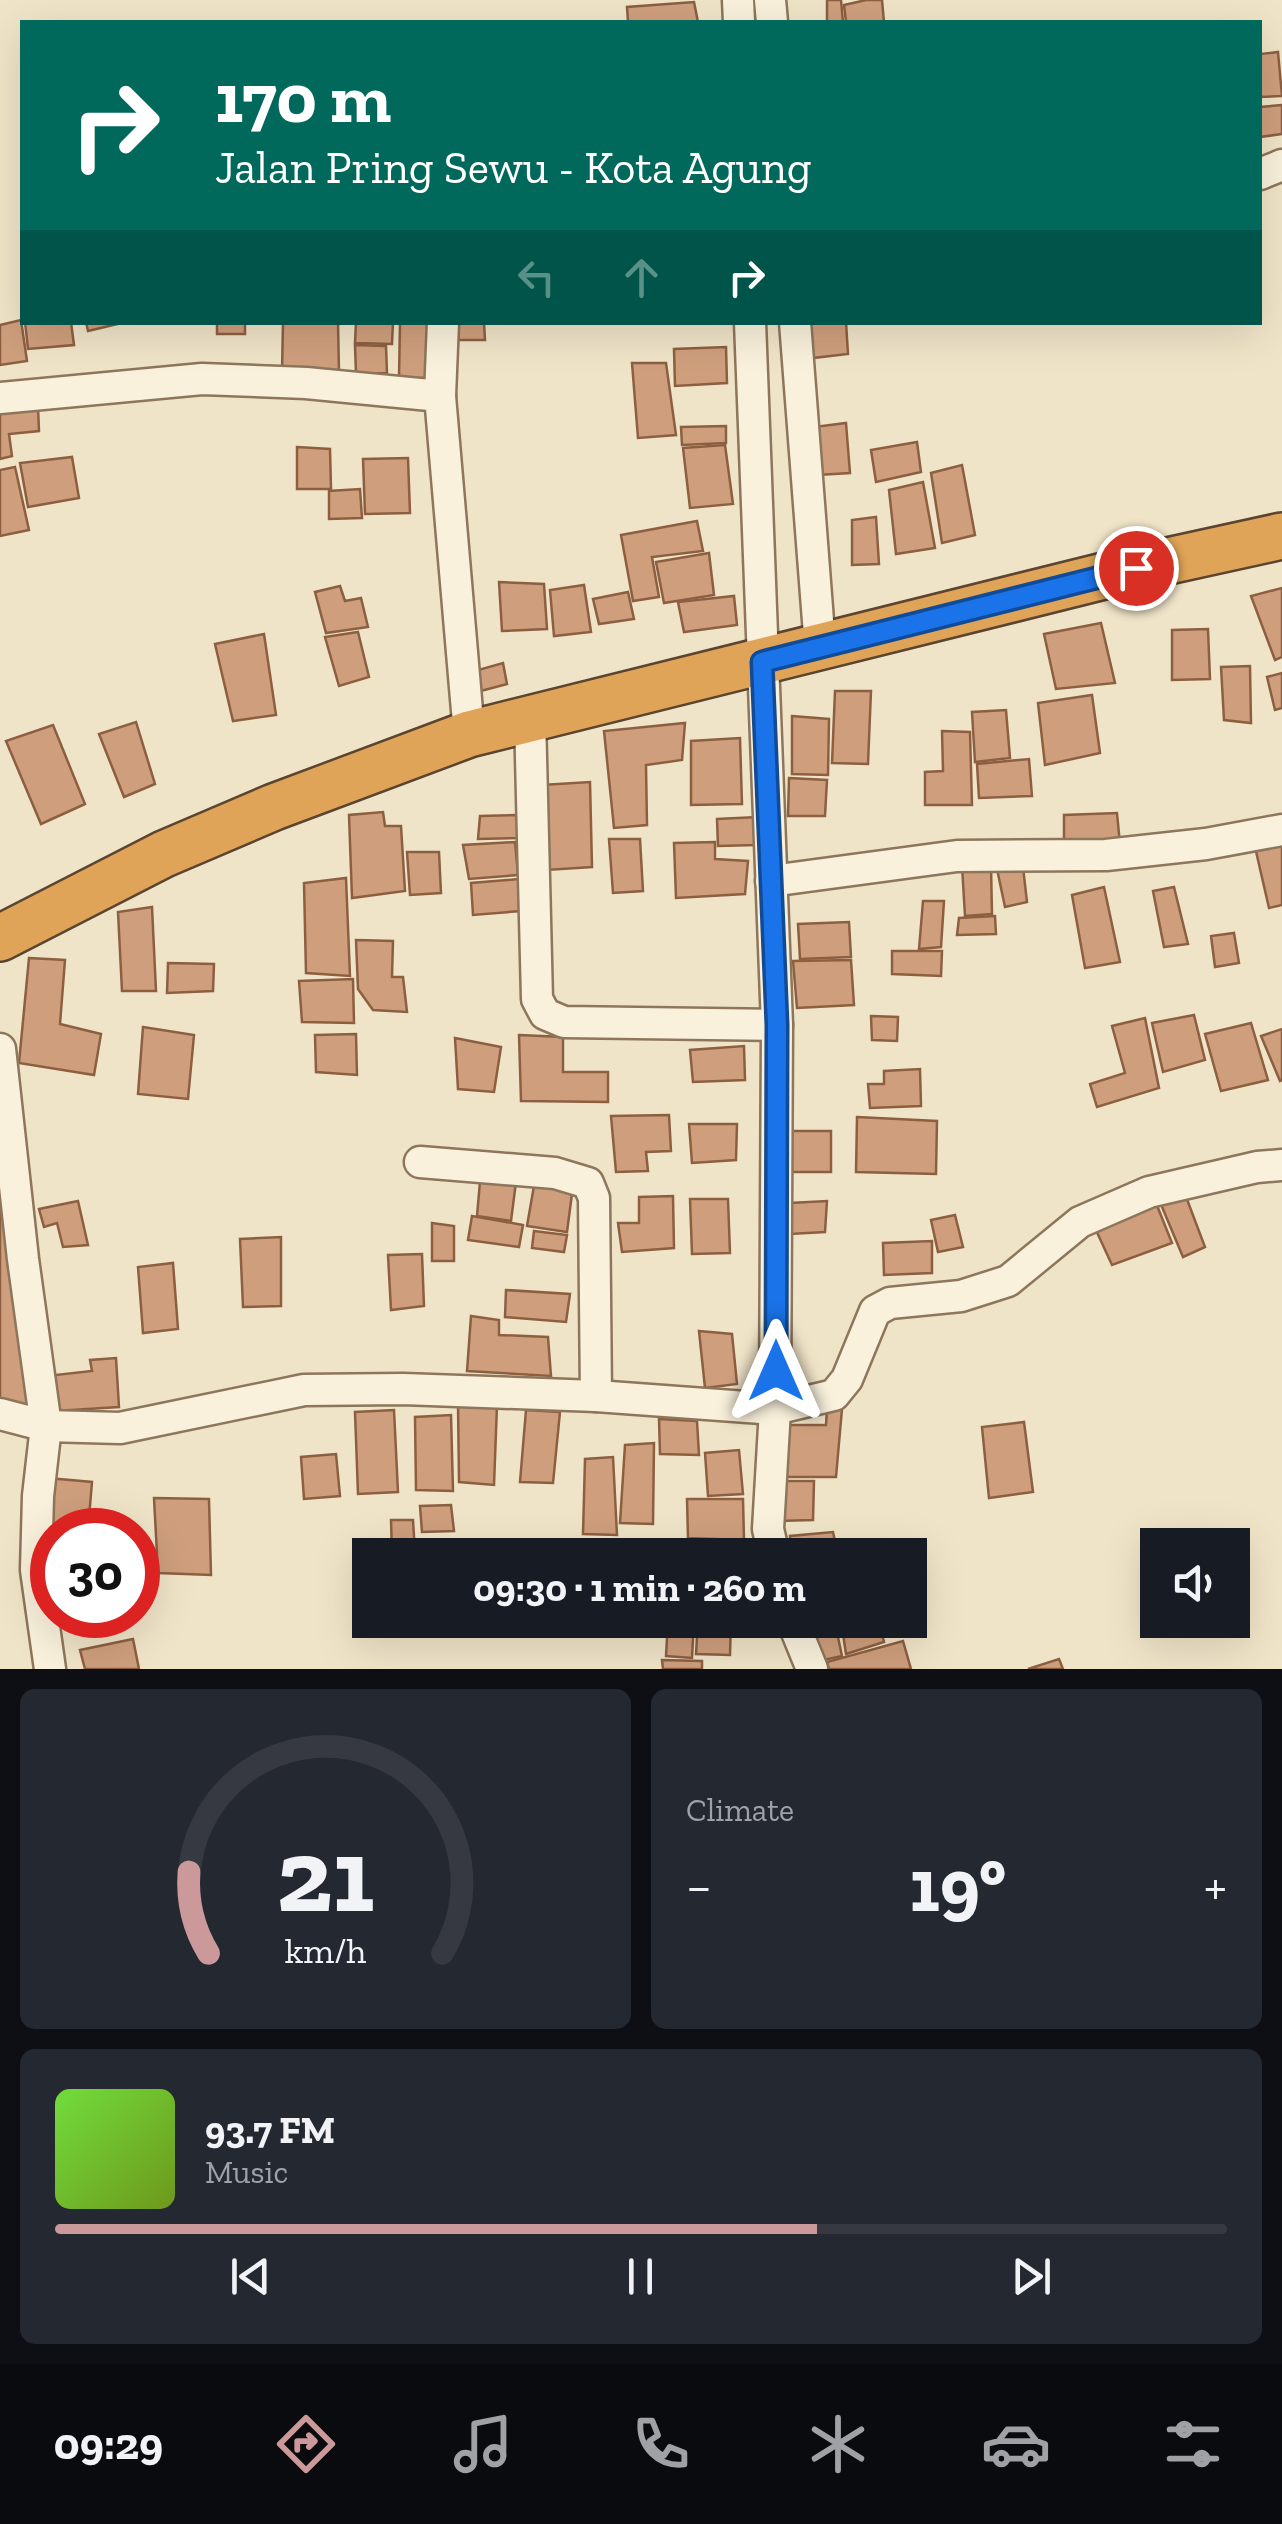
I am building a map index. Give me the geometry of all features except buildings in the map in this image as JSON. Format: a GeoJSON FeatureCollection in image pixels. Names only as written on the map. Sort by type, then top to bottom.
{"type":"FeatureCollection","features":[{"type":"Feature","properties":{"kind":"highway"},"geometry":{"type":"LineString","coordinates":[[0,938],[164,854],[470,734],[1136,568],[1282,536]]}},
{"type":"Feature","properties":{"kind":"street"},"geometry":{"type":"LineString","coordinates":[[443,325],[440,396],[470,734]]}},
{"type":"Feature","properties":{"kind":"street"},"geometry":{"type":"LineString","coordinates":[[750,325],[777,1025],[775,1410],[770,1538]]}},
{"type":"Feature","properties":{"kind":"street"},"geometry":{"type":"LineString","coordinates":[[795,325],[820,647]]}},
{"type":"Feature","properties":{"kind":"street"},"geometry":{"type":"LineString","coordinates":[[0,398],[202,379],[306,383],[440,396]]}},
{"type":"Feature","properties":{"kind":"street"},"geometry":{"type":"LineString","coordinates":[[530,717],[537,999],[545,1014],[564,1022],[777,1025]]}},
{"type":"Feature","properties":{"kind":"street"},"geometry":{"type":"LineString","coordinates":[[771,881],[957,856],[1106,855],[1206,844],[1282,830]]}},
{"type":"Feature","properties":{"kind":"street"},"geometry":{"type":"LineString","coordinates":[[0,1049],[46,1426],[38,1496],[36,1570],[50,1669]]}},
{"type":"Feature","properties":{"kind":"street"},"geometry":{"type":"LineString","coordinates":[[420,1162],[555,1173],[588,1183],[594,1198],[596,1396]]}},
{"type":"Feature","properties":{"kind":"street"},"geometry":{"type":"LineString","coordinates":[[0,1414],[46,1426],[120,1428],[304,1390],[403,1389],[596,1396],[775,1410],[834,1395],[847,1380],[874,1311],[890,1303],[962,1296],[1008,1280],[1080,1222],[1148,1192],[1282,1165]]}},
{"type":"Feature","properties":{"kind":"street"},"geometry":{"type":"LineString","coordinates":[[799,1638],[812,1669]]}},
{"type":"Feature","properties":{"kind":"route"},"geometry":{"type":"LineString","coordinates":[[776,1371],[777,1025],[762,662],[1136,568]]}}]}
